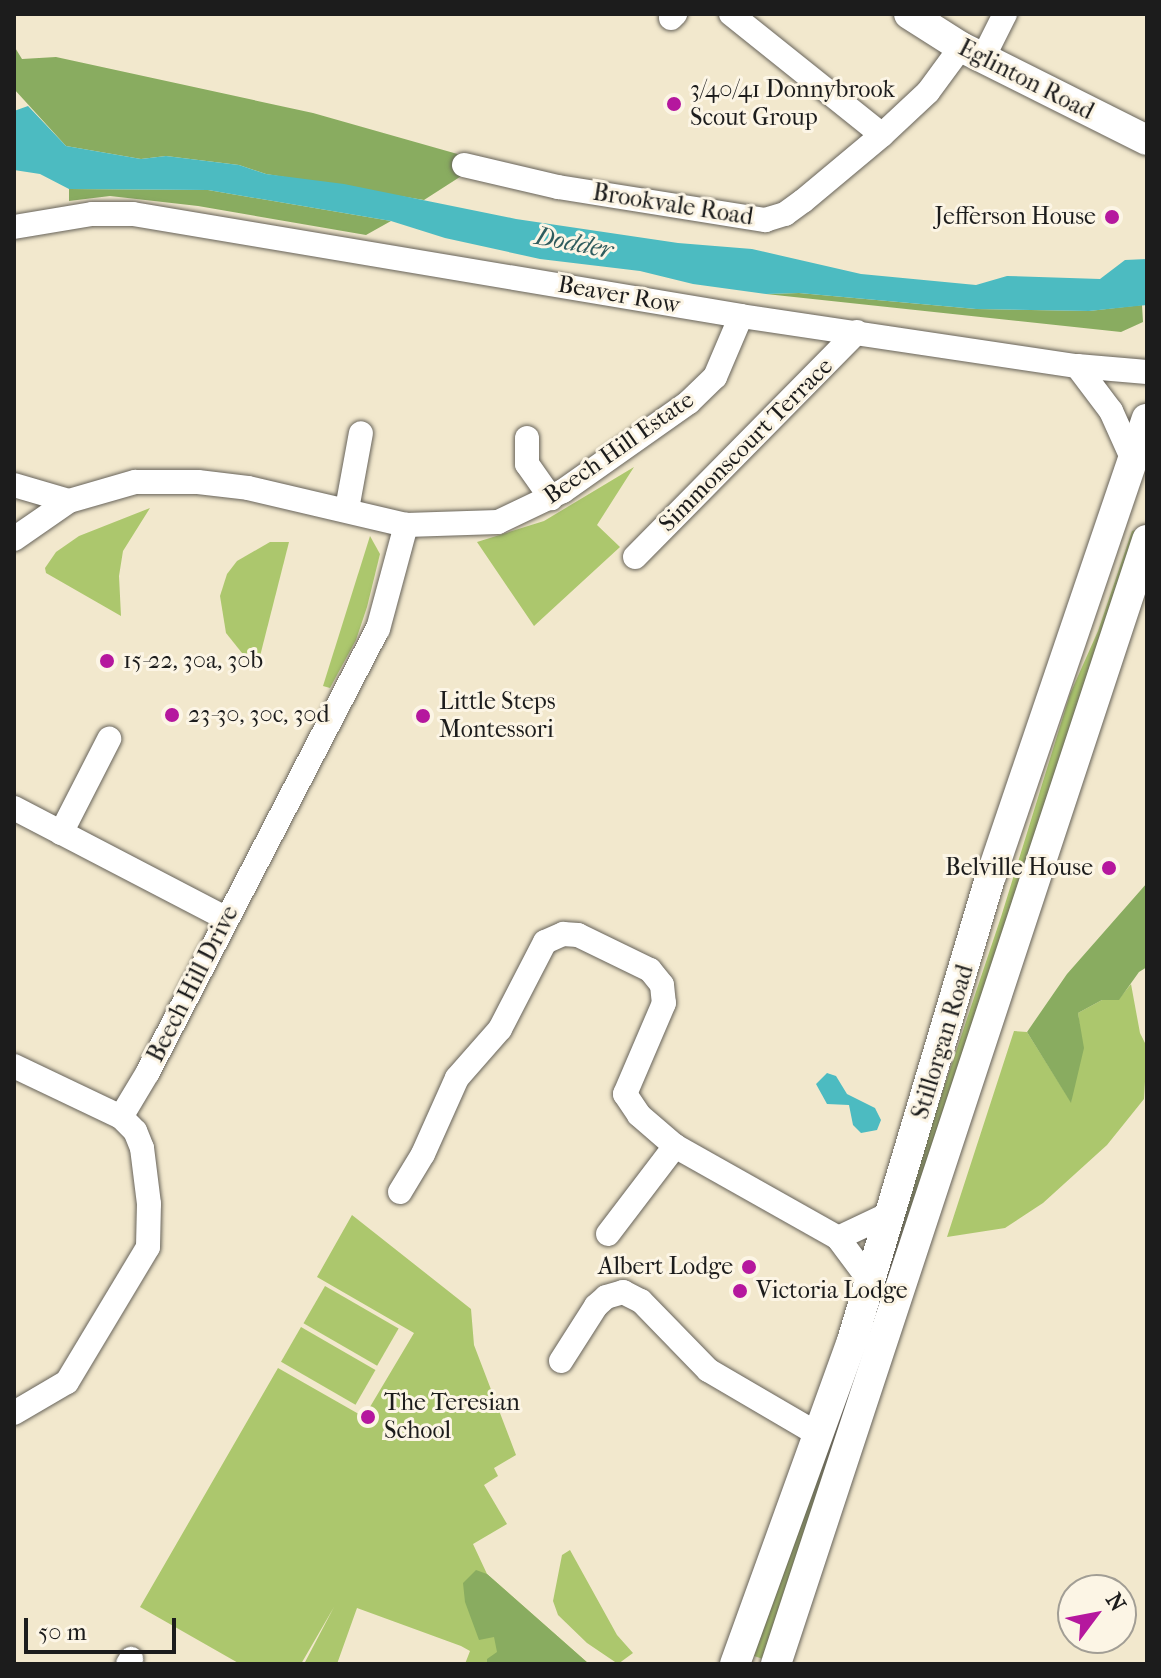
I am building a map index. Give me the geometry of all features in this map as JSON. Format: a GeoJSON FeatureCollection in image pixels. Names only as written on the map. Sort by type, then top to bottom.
{"type":"FeatureCollection","features":[{"type":"Feature","properties":{"kind":"main road","name":"Eglinton Road"},"geometry":{"type":"LineString","coordinates":[[909,14],[972,53],[1147,140]]}},
{"type":"Feature","properties":{"kind":"main road","name":"Stillorgan Road"},"geometry":{"type":"LineString","coordinates":[[735,1664],[816,1433],[852,1341],[991,876],[1147,419]]}},
{"type":"Feature","properties":{"kind":"main road"},"geometry":{"type":"LineString","coordinates":[[1114,518],[1129,516],[1147,521]]}},
{"type":"Feature","properties":{"kind":"main road","name":"Stillorgan Road"},"geometry":{"type":"LineString","coordinates":[[776,1664],[1147,540]]}},
{"type":"Feature","properties":{"kind":"street"},"geometry":{"type":"LineString","coordinates":[[731,14],[882,135]]}},
{"type":"Feature","properties":{"kind":"street","name":"Brookvale Road"},"geometry":{"type":"LineString","coordinates":[[464,165],[558,187],[765,220],[785,214],[803,201],[882,135],[972,53],[1005,14]]}},
{"type":"Feature","properties":{"kind":"street","name":"Beaver Row"},"geometry":{"type":"LineString","coordinates":[[14,227],[92,214],[133,214],[741,316],[1077,366],[1147,372]]}},
{"type":"Feature","properties":{"kind":"street","name":"Beech Hill Estate"},"geometry":{"type":"LineString","coordinates":[[69,501],[135,482],[198,482],[248,488],[406,525],[498,522],[551,498],[689,402],[715,377],[741,316]]}},
{"type":"Feature","properties":{"kind":"street","name":"Simmonscourt Terrace"},"geometry":{"type":"LineString","coordinates":[[635,557],[857,332]]}},
{"type":"Feature","properties":{"kind":"street"},"geometry":{"type":"LineString","coordinates":[[1077,366],[1111,411],[1133,460]]}},
{"type":"Feature","properties":{"kind":"street"},"geometry":{"type":"LineString","coordinates":[[347,509],[361,433]]}},
{"type":"Feature","properties":{"kind":"street"},"geometry":{"type":"LineString","coordinates":[[527,438],[527,464],[551,498]]}},
{"type":"Feature","properties":{"kind":"street"},"geometry":{"type":"LineString","coordinates":[[14,485],[69,501]]}},
{"type":"Feature","properties":{"kind":"street"},"geometry":{"type":"LineString","coordinates":[[14,539],[69,501]]}},
{"type":"Feature","properties":{"kind":"street","name":"Beech Hill Drive"},"geometry":{"type":"LineString","coordinates":[[121,1117],[148,1072],[378,629],[406,525]]}},
{"type":"Feature","properties":{"kind":"street"},"geometry":{"type":"LineString","coordinates":[[61,833],[109,739]]}},
{"type":"Feature","properties":{"kind":"street"},"geometry":{"type":"LineString","coordinates":[[14,808],[227,919]]}},
{"type":"Feature","properties":{"kind":"street"},"geometry":{"type":"LineString","coordinates":[[400,1192],[423,1154],[457,1078],[500,1029],[545,942],[563,934],[578,935],[650,970],[662,985],[664,1003],[625,1094],[639,1115],[675,1146],[838,1238],[870,1281]]}},
{"type":"Feature","properties":{"kind":"street"},"geometry":{"type":"LineString","coordinates":[[14,1066],[121,1117],[135,1131],[142,1148],[149,1204],[148,1247],[67,1382],[14,1413]]}},
{"type":"Feature","properties":{"kind":"street"},"geometry":{"type":"LineString","coordinates":[[608,1234],[675,1146]]}},
{"type":"Feature","properties":{"kind":"street"},"geometry":{"type":"LineString","coordinates":[[838,1238],[891,1213]]}},
{"type":"Feature","properties":{"kind":"street"},"geometry":{"type":"LineString","coordinates":[[561,1361],[596,1306],[606,1297],[623,1292],[641,1301],[708,1370],[816,1433]]}},
{"type":"Feature","properties":{"kind":"green space"},"geometry":{"type":"Polygon","coordinates":[[[14,46],[22,59],[56,57],[313,113],[461,155],[466,173],[424,200],[266,174],[239,165],[166,156],[141,159],[66,146],[14,89],[14,46]]]}},
{"type":"Feature","properties":{"kind":"green space"},"geometry":{"type":"Polygon","coordinates":[[[69,189],[208,190],[391,221],[366,235],[198,206],[110,196],[69,201],[69,189]]]}},
{"type":"Feature","properties":{"kind":"green space"},"geometry":{"type":"Polygon","coordinates":[[[799,293],[976,309],[1089,311],[1142,305],[1143,322],[1121,332],[766,294],[799,293]]]}},
{"type":"Feature","properties":{"kind":"green space"},"geometry":{"type":"Polygon","coordinates":[[[634,467],[597,525],[620,547],[534,626],[477,542],[544,521],[634,467]]]}},
{"type":"Feature","properties":{"kind":"green space"},"geometry":{"type":"Polygon","coordinates":[[[150,508],[123,551],[119,576],[121,616],[46,573],[45,568],[56,552],[79,536],[150,508]]]}},
{"type":"Feature","properties":{"kind":"green space"},"geometry":{"type":"Polygon","coordinates":[[[1135,530],[763,1659],[754,1656],[1001,917],[1070,694],[1098,631],[1132,531],[1135,530]]]}},
{"type":"Feature","properties":{"kind":"green space"},"geometry":{"type":"Polygon","coordinates":[[[370,536],[380,554],[367,607],[356,640],[330,688],[323,686],[370,536]]]}},
{"type":"Feature","properties":{"kind":"green space"},"geometry":{"type":"Polygon","coordinates":[[[270,542],[289,542],[258,664],[242,653],[226,633],[220,596],[227,574],[237,561],[270,542]]]}},
{"type":"Feature","properties":{"kind":"green space"},"geometry":{"type":"Polygon","coordinates":[[[1147,883],[1147,967],[1139,972],[1119,1000],[1102,1000],[1078,1013],[1084,1048],[1071,1103],[1027,1032],[1067,974],[1147,883]]]}},
{"type":"Feature","properties":{"kind":"green space"},"geometry":{"type":"Polygon","coordinates":[[[1131,984],[1140,1033],[1147,1047],[1144,1099],[1107,1145],[1043,1203],[1005,1228],[947,1237],[1014,1031],[1027,1032],[1071,1102],[1080,1030],[1078,1013],[1102,1000],[1119,999],[1131,984]]]}},
{"type":"Feature","properties":{"kind":"green space","name":"The Teresian School"},"geometry":{"type":"Polygon","coordinates":[[[352,1215],[471,1309],[474,1345],[516,1455],[494,1468],[498,1476],[484,1485],[507,1524],[473,1544],[487,1574],[589,1664],[465,1664],[470,1651],[461,1646],[357,1608],[337,1664],[304,1664],[334,1607],[301,1664],[240,1664],[140,1607],[278,1368],[364,1417],[414,1333],[317,1277],[352,1215]]]}},
{"type":"Feature","properties":{"kind":"green space"},"geometry":{"type":"Polygon","coordinates":[[[325,1286],[399,1328],[377,1366],[304,1323],[325,1286]]]}},
{"type":"Feature","properties":{"kind":"green space"},"geometry":{"type":"Polygon","coordinates":[[[301,1327],[375,1370],[355,1405],[281,1362],[301,1327]]]}},
{"type":"Feature","properties":{"kind":"green space"},"geometry":{"type":"Polygon","coordinates":[[[570,1550],[617,1635],[633,1653],[618,1664],[587,1643],[558,1615],[553,1601],[562,1555],[570,1550]]]}},
{"type":"Feature","properties":{"kind":"green space"},"geometry":{"type":"Polygon","coordinates":[[[476,1570],[487,1574],[589,1664],[487,1664],[487,1659],[497,1652],[494,1637],[479,1640],[465,1602],[463,1583],[476,1570]]]}},
{"type":"Feature","properties":{"kind":"water","name":"Dodder"},"geometry":{"type":"Polygon","coordinates":[[[28,106],[66,146],[141,159],[166,156],[239,165],[266,174],[344,184],[516,219],[678,243],[752,249],[861,274],[976,285],[1007,276],[1100,279],[1125,260],[1147,259],[1147,305],[1089,311],[976,309],[799,293],[766,294],[693,284],[640,271],[540,259],[445,238],[391,221],[208,190],[69,189],[40,174],[14,170],[14,111],[28,106]]]}},
{"type":"Feature","properties":{"kind":"water"},"geometry":{"type":"Polygon","coordinates":[[[827,1073],[836,1076],[847,1094],[875,1108],[881,1120],[877,1130],[861,1133],[853,1125],[849,1105],[827,1104],[816,1084],[827,1073]]]}},
{"type":"Feature","properties":{"kind":"place","name":"3/40/41 Donnybrook Scout Group"},"geometry":{"type":"Point","coordinates":[674,104]}},
{"type":"Feature","properties":{"kind":"place","name":"Jefferson House"},"geometry":{"type":"Point","coordinates":[1112,217]}},
{"type":"Feature","properties":{"kind":"place","name":"15-22, 30a, 30b"},"geometry":{"type":"Point","coordinates":[107,661]}},
{"type":"Feature","properties":{"kind":"place","name":"23-30, 30c, 30d"},"geometry":{"type":"Point","coordinates":[172,715]}},
{"type":"Feature","properties":{"kind":"place","name":"Little Steps Montessori"},"geometry":{"type":"Point","coordinates":[423,716]}},
{"type":"Feature","properties":{"kind":"place","name":"Belville House"},"geometry":{"type":"Point","coordinates":[1109,868]}},
{"type":"Feature","properties":{"kind":"place","name":"Albert Lodge"},"geometry":{"type":"Point","coordinates":[749,1267]}},
{"type":"Feature","properties":{"kind":"place","name":"Victoria Lodge"},"geometry":{"type":"Point","coordinates":[740,1291]}},
{"type":"Feature","properties":{"kind":"place","name":"The Teresian School"},"geometry":{"type":"Point","coordinates":[368,1417]}}]}
